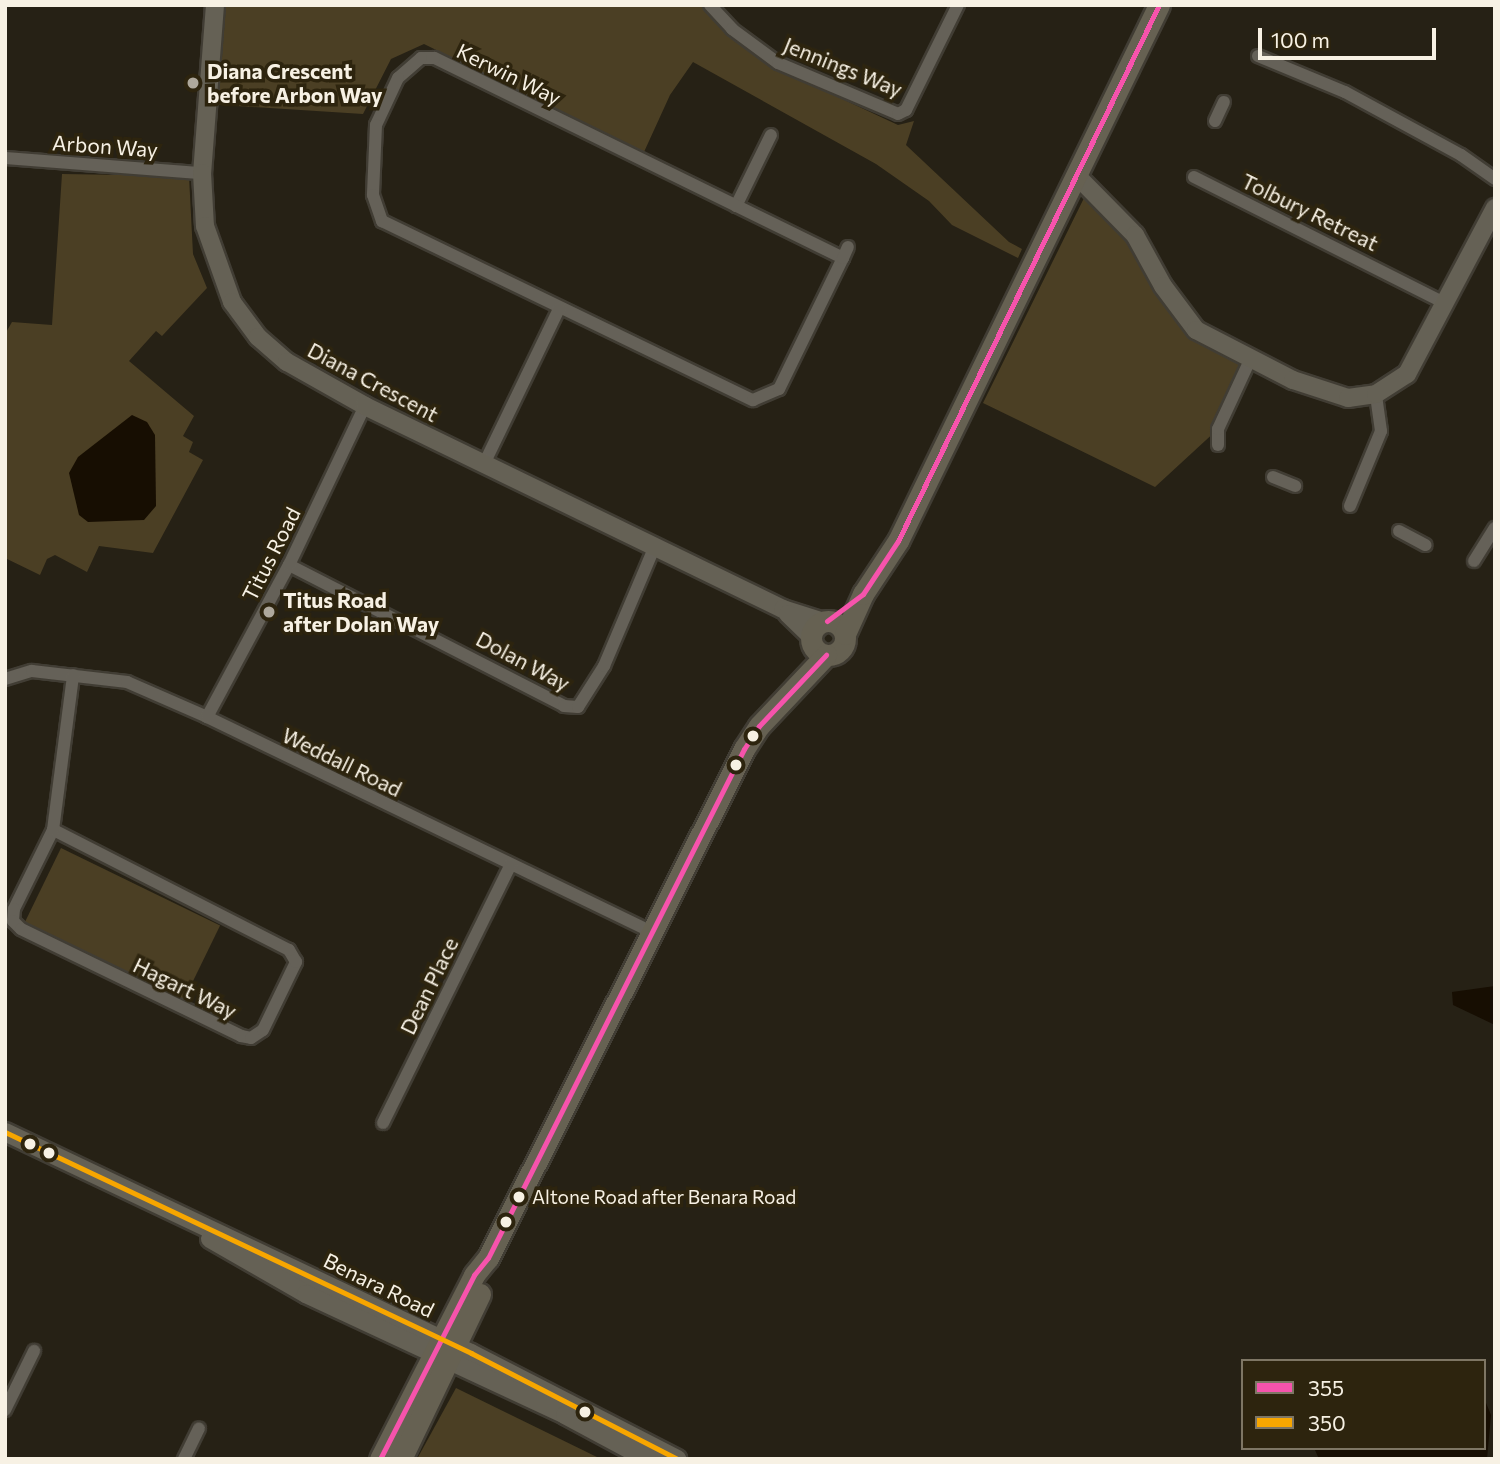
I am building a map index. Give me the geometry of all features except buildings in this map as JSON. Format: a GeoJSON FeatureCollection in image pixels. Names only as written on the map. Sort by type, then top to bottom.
{"type":"FeatureCollection","features":[{"type":"Feature","properties":{"kind":"main road"},"geometry":{"type":"LineString","coordinates":[[820,636],[841,650],[845,634],[863,594],[898,541],[1159,5]]}},
{"type":"Feature","properties":{"kind":"main road"},"geometry":{"type":"LineString","coordinates":[[380,1459],[487,1278],[488,1258],[744,749],[791,692],[820,636],[863,594]]}},
{"type":"Feature","properties":{"kind":"main road"},"geometry":{"type":"LineString","coordinates":[[820,636],[838,624],[845,634]]}},
{"type":"Feature","properties":{"kind":"main road"},"geometry":{"type":"LineString","coordinates":[[401,1459],[444,1350]]}},
{"type":"Feature","properties":{"kind":"street","name":"Diana Crescent"},"geometry":{"type":"LineString","coordinates":[[215,5],[202,173],[210,247],[232,302],[258,337],[287,362],[365,406],[783,609],[820,636]]}},
{"type":"Feature","properties":{"kind":"street","name":"Jennings Way"},"geometry":{"type":"LineString","coordinates":[[710,5],[732,29],[778,63],[898,114],[906,110],[958,5]]}},
{"type":"Feature","properties":{"kind":"street"},"geometry":{"type":"LineString","coordinates":[[1258,56],[1345,92],[1461,155],[1495,179]]}},
{"type":"Feature","properties":{"kind":"street","name":"Kerwin Way"},"geometry":{"type":"LineString","coordinates":[[421,58],[435,58],[736,206],[845,253],[779,390],[767,398],[753,400],[733,393],[558,309],[382,221],[377,214],[372,154],[376,125],[398,78],[421,58]]}},
{"type":"Feature","properties":{"kind":"street"},"geometry":{"type":"LineString","coordinates":[[1215,121],[1224,102]]}},
{"type":"Feature","properties":{"kind":"street"},"geometry":{"type":"LineString","coordinates":[[736,206],[771,135]]}},
{"type":"Feature","properties":{"kind":"street","name":"Arbon Way"},"geometry":{"type":"LineString","coordinates":[[5,158],[202,173]]}},
{"type":"Feature","properties":{"kind":"street","name":"Tolbury Retreat"},"geometry":{"type":"LineString","coordinates":[[1194,177],[1445,303]]}},
{"type":"Feature","properties":{"kind":"street"},"geometry":{"type":"LineString","coordinates":[[1073,183],[1101,203],[1135,235],[1185,319],[1209,338],[1330,396],[1376,394],[1407,374],[1495,208]]}},
{"type":"Feature","properties":{"kind":"street"},"geometry":{"type":"LineString","coordinates":[[484,464],[558,309]]}},
{"type":"Feature","properties":{"kind":"street"},"geometry":{"type":"LineString","coordinates":[[1218,445],[1218,429],[1251,358]]}},
{"type":"Feature","properties":{"kind":"street"},"geometry":{"type":"LineString","coordinates":[[1350,506],[1381,431],[1376,394]]}},
{"type":"Feature","properties":{"kind":"street","name":"Titus Road"},"geometry":{"type":"LineString","coordinates":[[207,717],[289,565],[365,406]]}},
{"type":"Feature","properties":{"kind":"street"},"geometry":{"type":"LineString","coordinates":[[1273,477],[1295,486]]}},
{"type":"Feature","properties":{"kind":"street"},"geometry":{"type":"LineString","coordinates":[[1474,561],[1495,528]]}},
{"type":"Feature","properties":{"kind":"street"},"geometry":{"type":"LineString","coordinates":[[1399,531],[1425,545]]}},
{"type":"Feature","properties":{"kind":"street","name":"Dolan Way"},"geometry":{"type":"LineString","coordinates":[[289,565],[564,706],[578,707],[604,666],[655,546]]}},
{"type":"Feature","properties":{"kind":"street","name":"Weddall Road"},"geometry":{"type":"LineString","coordinates":[[5,679],[32,671],[127,682],[207,717],[651,932]]}},
{"type":"Feature","properties":{"kind":"street","name":"Hagart Way"},"geometry":{"type":"LineString","coordinates":[[53,830],[289,950],[296,962],[263,1030],[251,1038],[241,1036],[21,929],[13,921],[14,909],[53,830],[73,675]]}},
{"type":"Feature","properties":{"kind":"street","name":"Dean Place"},"geometry":{"type":"LineString","coordinates":[[383,1124],[510,866]]}},
{"type":"Feature","properties":{"kind":"street","name":"Benara Road"},"geometry":{"type":"LineString","coordinates":[[5,1132],[444,1350],[677,1459]]}},
{"type":"Feature","properties":{"kind":"street","name":"Benara Road"},"geometry":{"type":"LineString","coordinates":[[444,1350],[646,1459]]}},
{"type":"Feature","properties":{"kind":"street"},"geometry":{"type":"LineString","coordinates":[[5,1410],[34,1351]]}},
{"type":"Feature","properties":{"kind":"street"},"geometry":{"type":"LineString","coordinates":[[184,1459],[199,1428]]}},
{"type":"Feature","properties":{"kind":"shaded area"},"geometry":{"type":"Polygon","coordinates":[[[211,5],[701,5],[763,62],[898,125],[914,121],[906,145],[1009,242],[1022,249],[1018,258],[952,225],[929,201],[876,164],[693,62],[670,95],[644,152],[424,44],[391,59],[363,114],[205,104],[211,5]]]}},
{"type":"Feature","properties":{"kind":"shaded area"},"geometry":{"type":"Polygon","coordinates":[[[62,174],[189,176],[193,254],[207,288],[162,336],[156,331],[129,361],[194,416],[183,436],[193,442],[189,452],[203,460],[153,553],[99,546],[87,572],[55,555],[47,559],[40,575],[5,558],[5,334],[12,322],[52,325],[62,174]]]}},
{"type":"Feature","properties":{"kind":"shaded area"},"geometry":{"type":"Polygon","coordinates":[[[1084,198],[1101,203],[1177,307],[1251,358],[1218,429],[1155,487],[983,403],[1084,198]]]}},
{"type":"Feature","properties":{"kind":"shaded area"},"geometry":{"type":"Polygon","coordinates":[[[132,415],[147,422],[155,435],[156,506],[144,520],[88,522],[79,515],[69,473],[78,457],[132,415]]]}},
{"type":"Feature","properties":{"kind":"shaded area"},"geometry":{"type":"Polygon","coordinates":[[[61,848],[220,926],[183,1002],[24,924],[61,848]]]}},
{"type":"Feature","properties":{"kind":"shaded area"},"geometry":{"type":"Polygon","coordinates":[[[1495,986],[1495,1025],[1453,1005],[1452,992],[1495,986]]]}},
{"type":"Feature","properties":{"kind":"shaded area"},"geometry":{"type":"Polygon","coordinates":[[[456,1388],[601,1459],[417,1459],[456,1388]]]}},
{"type":"Feature","properties":{"kind":"shaded area"},"geometry":{"type":"Polygon","coordinates":[[[1486,1403],[1491,1415],[1487,1459],[1319,1459],[1315,1450],[1486,1450],[1486,1403]]]}},
{"type":"Feature","properties":{"kind":"transit line","name":"355"},"geometry":{"type":"LineString","coordinates":[[827,621],[863,594],[898,541],[1159,5]]}},
{"type":"Feature","properties":{"kind":"transit line","name":"355"},"geometry":{"type":"LineString","coordinates":[[380,1459],[474,1275],[488,1258],[744,749],[759,726],[826,655]]}},
{"type":"Feature","properties":{"kind":"transit line","name":"350"},"geometry":{"type":"LineString","coordinates":[[5,1132],[471,1353],[677,1459]]}},
{"type":"Feature","properties":{"kind":"place","name":"Diana Crescent before Arbon Way"},"geometry":{"type":"Point","coordinates":[193,83]}},
{"type":"Feature","properties":{"kind":"place","name":"Titus Road after Dolan Way"},"geometry":{"type":"Point","coordinates":[269,612]}},
{"type":"Feature","properties":{"kind":"place","name":"Altone Road after Benara Road"},"geometry":{"type":"Point","coordinates":[519,1197]}}]}
